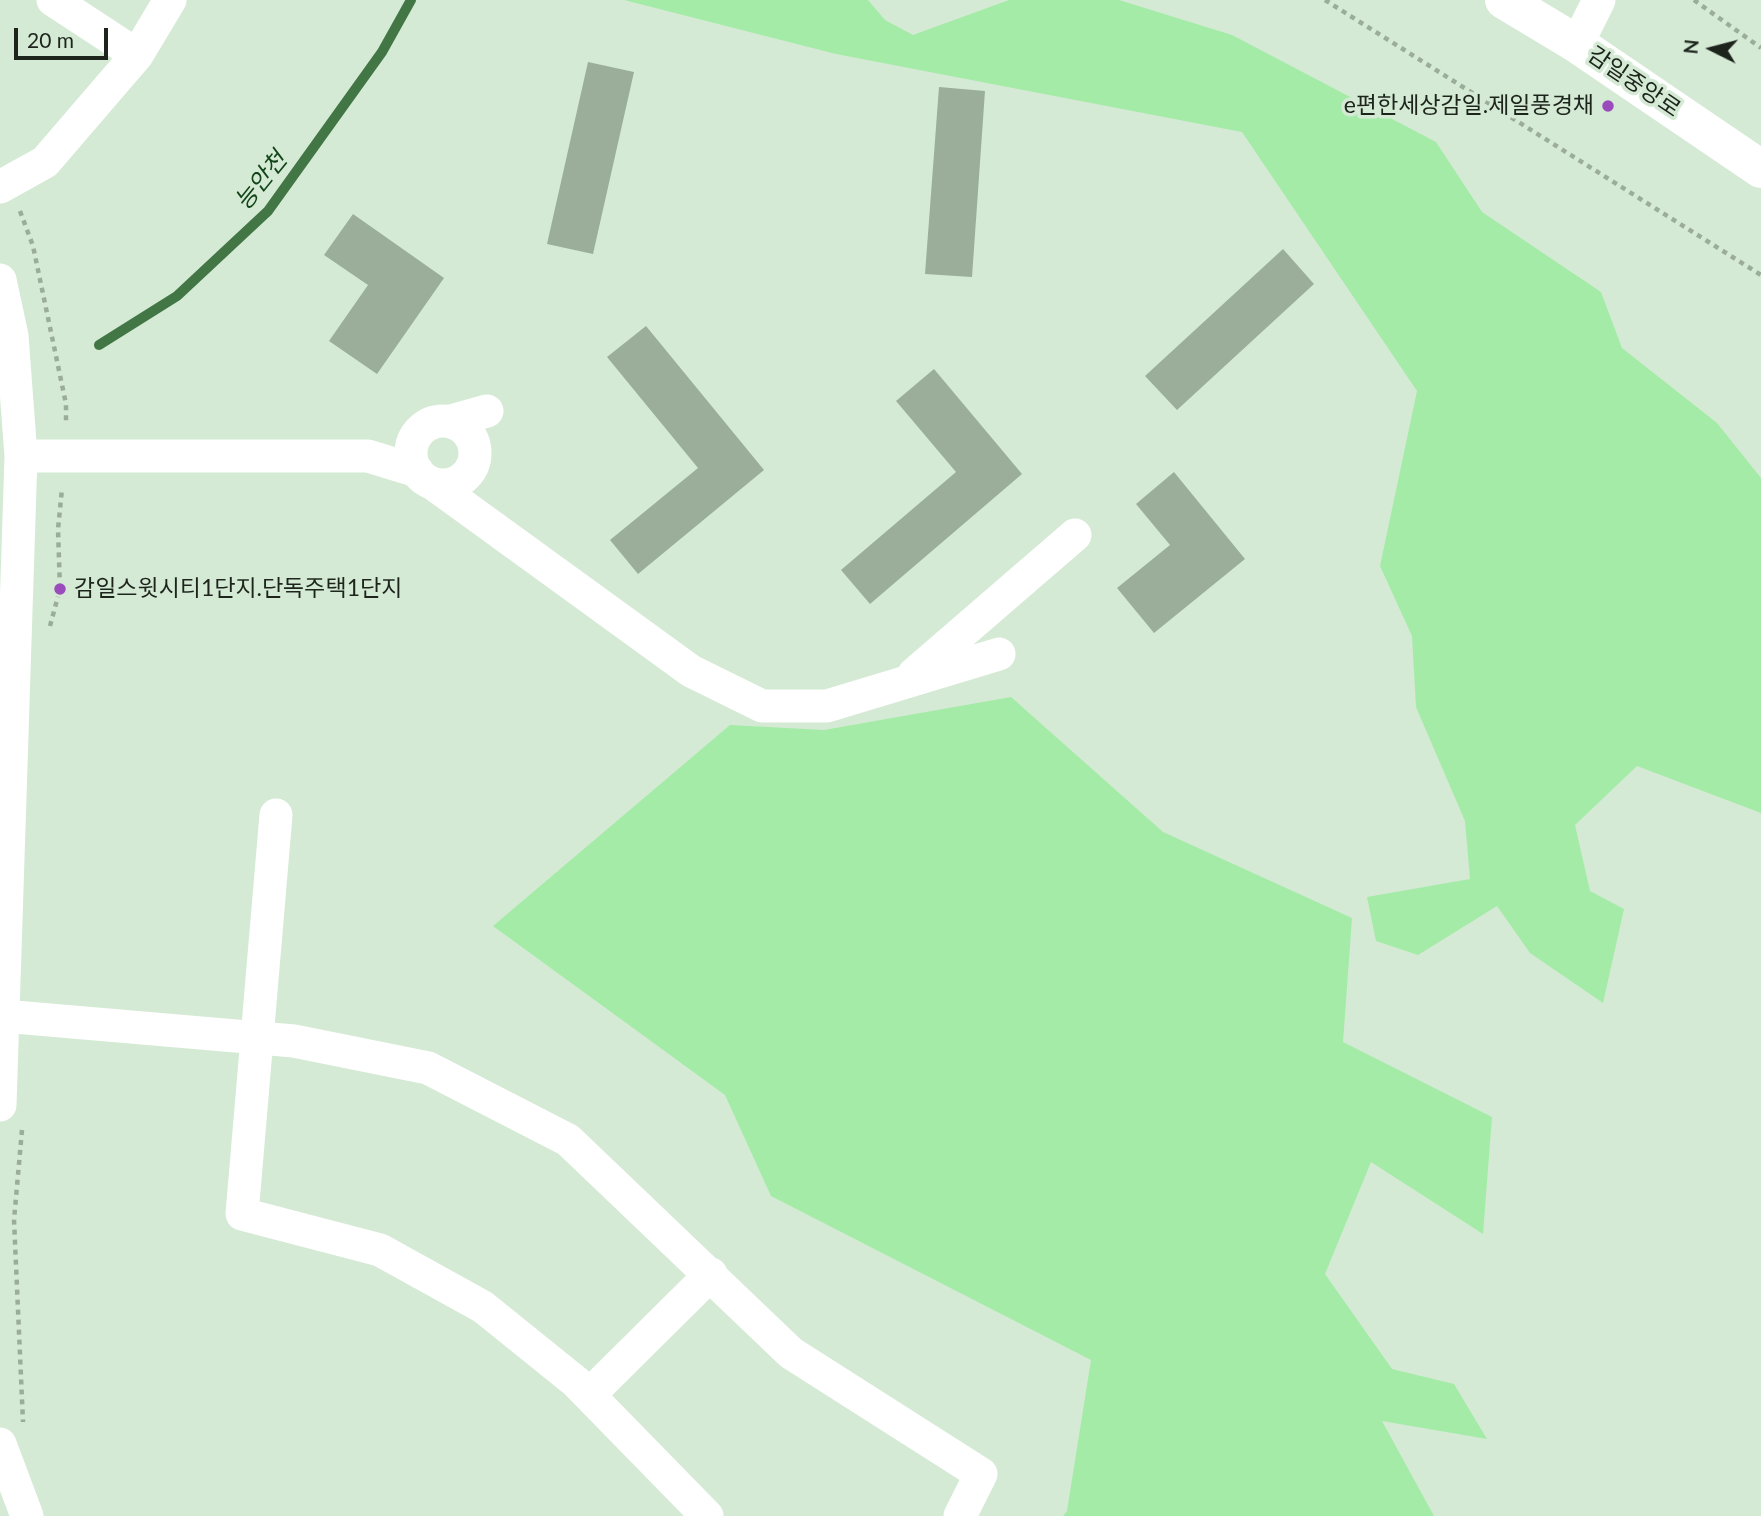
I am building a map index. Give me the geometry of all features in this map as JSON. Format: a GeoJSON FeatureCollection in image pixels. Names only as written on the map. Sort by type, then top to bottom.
{"type":"FeatureCollection","features":[{"type":"Feature","properties":{"kind":"main road","name":"감일중앙로"},"geometry":{"type":"LineString","coordinates":[[1504,0],[1577,44],[1761,169]]}},
{"type":"Feature","properties":{"kind":"street"},"geometry":{"type":"LineString","coordinates":[[53,0],[138,55]]}},
{"type":"Feature","properties":{"kind":"street"},"geometry":{"type":"LineString","coordinates":[[0,187],[45,162],[138,55],[170,0]]}},
{"type":"Feature","properties":{"kind":"street"},"geometry":{"type":"LineString","coordinates":[[1577,44],[1599,0]]}},
{"type":"Feature","properties":{"kind":"street"},"geometry":{"type":"LineString","coordinates":[[0,280],[15,359],[21,456],[0,1105]]}},
{"type":"Feature","properties":{"kind":"street"},"geometry":{"type":"LineString","coordinates":[[21,456],[368,456],[453,442]]}},
{"type":"Feature","properties":{"kind":"street"},"geometry":{"type":"LineString","coordinates":[[368,456],[424,477],[452,484],[453,442]]}},
{"type":"Feature","properties":{"kind":"street"},"geometry":{"type":"LineString","coordinates":[[453,442],[411,451],[424,477],[691,671],[762,706],[827,706],[999,654]]}},
{"type":"Feature","properties":{"kind":"street"},"geometry":{"type":"LineString","coordinates":[[453,442],[472,512]]}},
{"type":"Feature","properties":{"kind":"street"},"geometry":{"type":"LineString","coordinates":[[904,682],[1075,535]]}},
{"type":"Feature","properties":{"kind":"street"},"geometry":{"type":"LineString","coordinates":[[276,816],[242,1214],[380,1250],[483,1307],[589,1395],[707,1516]]}},
{"type":"Feature","properties":{"kind":"street"},"geometry":{"type":"LineString","coordinates":[[3,1016],[294,1041],[428,1068],[568,1140],[791,1353],[981,1474],[960,1516]]}},
{"type":"Feature","properties":{"kind":"street"},"geometry":{"type":"LineString","coordinates":[[589,1395],[711,1274]]}},
{"type":"Feature","properties":{"kind":"street"},"geometry":{"type":"LineString","coordinates":[[0,1444],[27,1516]]}},
{"type":"Feature","properties":{"kind":"path"},"geometry":{"type":"LineString","coordinates":[[1325,0],[1761,275]]}},
{"type":"Feature","properties":{"kind":"path"},"geometry":{"type":"LineString","coordinates":[[1694,0],[1761,48]]}},
{"type":"Feature","properties":{"kind":"green space"},"geometry":{"type":"Polygon","coordinates":[[[624,0],[868,0],[885,20],[913,35],[1009,0],[1119,0],[1232,35],[1436,142],[1482,212],[1601,292],[1622,348],[1717,423],[1761,478],[1761,813],[1637,766],[1575,825],[1590,891],[1624,909],[1603,1003],[1530,953],[1497,906],[1418,955],[1376,941],[1367,897],[1470,879],[1465,821],[1416,707],[1412,636],[1380,566],[1417,391],[1242,132],[836,54],[624,0]]]}},
{"type":"Feature","properties":{"kind":"green space"},"geometry":{"type":"Polygon","coordinates":[[[1011,697],[1163,832],[1352,918],[1343,1042],[1492,1117],[1483,1234],[1371,1162],[1325,1274],[1392,1369],[1454,1384],[1487,1439],[1382,1421],[1434,1516],[1063,1516],[1067,1511],[1091,1360],[771,1196],[725,1095],[493,926],[730,725],[824,730],[1011,697]]]}},
{"type":"Feature","properties":{"kind":"building"},"geometry":{"type":"Polygon","coordinates":[[[588,62],[634,72],[593,254],[547,244],[588,62]]]}},
{"type":"Feature","properties":{"kind":"building"},"geometry":{"type":"Polygon","coordinates":[[[939,87],[985,91],[972,277],[925,274],[939,87]]]}},
{"type":"Feature","properties":{"kind":"building"},"geometry":{"type":"Polygon","coordinates":[[[353,214],[444,278],[377,374],[329,341],[368,285],[324,255],[353,214]]]}},
{"type":"Feature","properties":{"kind":"building"},"geometry":{"type":"Polygon","coordinates":[[[1283,249],[1314,284],[1177,410],[1145,376],[1283,249]]]}},
{"type":"Feature","properties":{"kind":"building"},"geometry":{"type":"Polygon","coordinates":[[[646,326],[764,470],[638,574],[610,540],[698,468],[607,357],[646,326]]]}},
{"type":"Feature","properties":{"kind":"building"},"geometry":{"type":"Polygon","coordinates":[[[934,369],[1022,474],[870,604],[841,570],[956,472],[896,401],[934,369]]]}},
{"type":"Feature","properties":{"kind":"building"},"geometry":{"type":"Polygon","coordinates":[[[1174,472],[1245,559],[1154,633],[1117,588],[1170,545],[1136,504],[1174,472]]]}},
{"type":"Feature","properties":{"kind":"waterway","name":"능안천"},"geometry":{"type":"LineString","coordinates":[[99,345],[177,296],[268,211],[382,52],[411,0]]}},
{"type":"Feature","properties":{"kind":"place","name":"e편한세상감일.제일풍경채"},"geometry":{"type":"Point","coordinates":[1608,106]}},
{"type":"Feature","properties":{"kind":"place","name":"감일스윗시티1단지.단독주택1단지"},"geometry":{"type":"Point","coordinates":[60,589]}}]}
